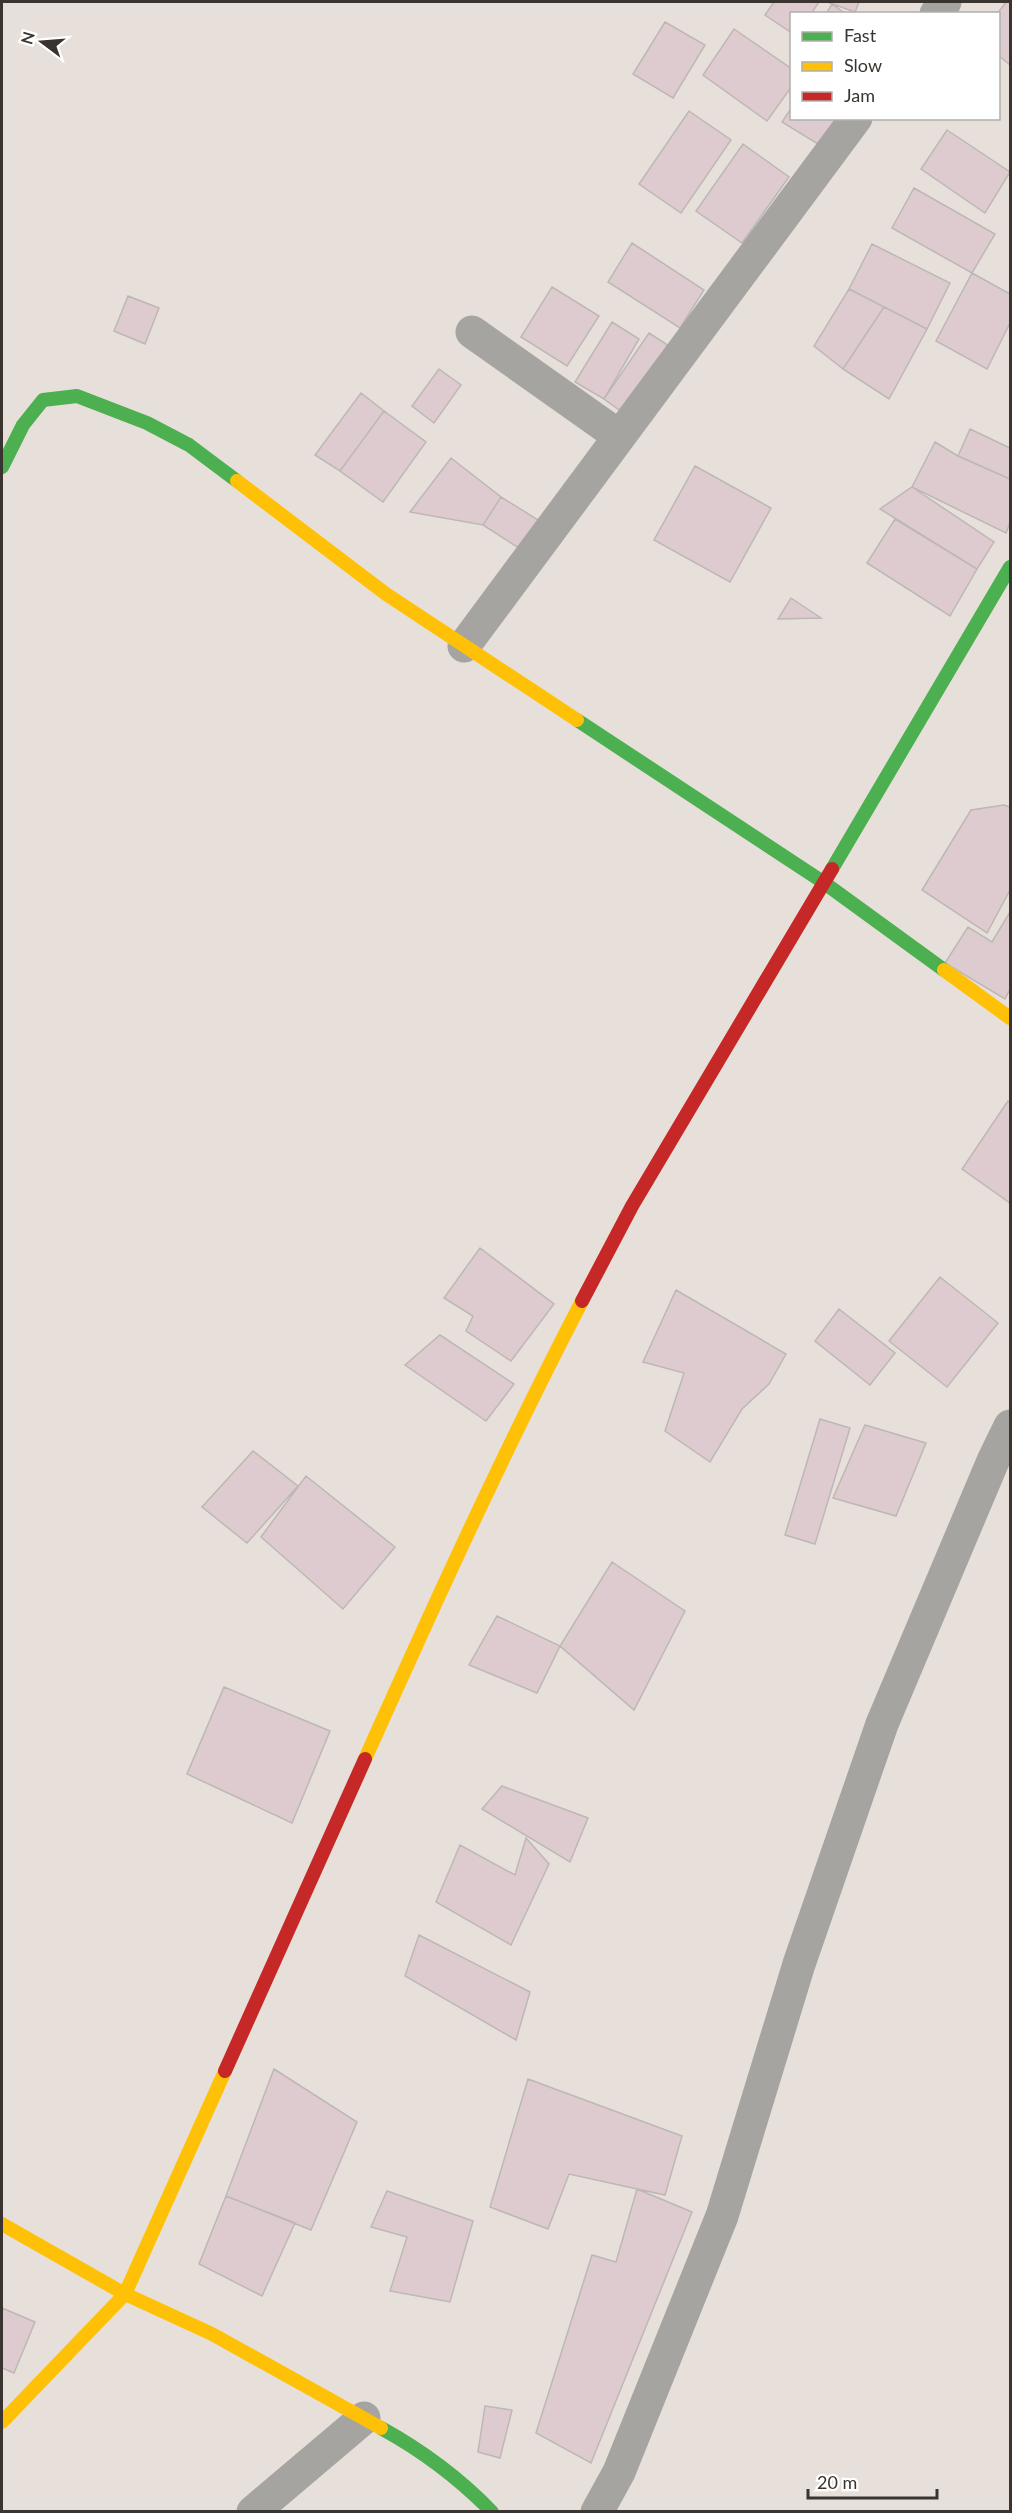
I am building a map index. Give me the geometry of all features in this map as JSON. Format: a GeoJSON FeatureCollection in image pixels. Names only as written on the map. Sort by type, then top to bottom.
{"type":"FeatureCollection","features":[{"type":"Feature","properties":{"kind":"street"},"geometry":{"type":"LineString","coordinates":[[464,646],[855,120]]}},
{"type":"Feature","properties":{"kind":"street"},"geometry":{"type":"LineString","coordinates":[[472,332],[619,436]]}},
{"type":"Feature","properties":{"kind":"street"},"geometry":{"type":"LineString","coordinates":[[2,466],[23,425],[43,400],[77,396],[147,423],[189,445],[386,594],[824,882],[1011,1018]]}},
{"type":"Feature","properties":{"kind":"street"},"geometry":{"type":"LineString","coordinates":[[2,2422],[125,2294],[443,1586],[540,1382],[632,1206],[1011,567]]}},
{"type":"Feature","properties":{"kind":"street"},"geometry":{"type":"LineString","coordinates":[[597,2511],[619,2472],[722,2216],[799,1964],[882,1724],[993,1461],[1011,1426]]}},
{"type":"Feature","properties":{"kind":"street"},"geometry":{"type":"LineString","coordinates":[[2,2224],[125,2294],[213,2334],[405,2441],[442,2467],[492,2511]]}},
{"type":"Feature","properties":{"kind":"street"},"geometry":{"type":"LineString","coordinates":[[253,2511],[364,2418]]}},
{"type":"Feature","properties":{"kind":"building"},"geometry":{"type":"Polygon","coordinates":[[[774,2],[819,2],[812,12],[790,12],[790,32],[765,15],[774,2]]]}},
{"type":"Feature","properties":{"kind":"building"},"geometry":{"type":"Polygon","coordinates":[[[827,2],[859,2],[855,12],[827,2]]]}},
{"type":"Feature","properties":{"kind":"building"},"geometry":{"type":"Polygon","coordinates":[[[1006,2],[1010,2],[1010,65],[1000,57],[998,12],[1006,2]]]}},
{"type":"Feature","properties":{"kind":"building"},"geometry":{"type":"Polygon","coordinates":[[[832,4],[843,12],[827,12],[832,4]]]}},
{"type":"Feature","properties":{"kind":"building"},"geometry":{"type":"Polygon","coordinates":[[[665,22],[705,45],[673,98],[633,74],[665,22]]]}},
{"type":"Feature","properties":{"kind":"building"},"geometry":{"type":"Polygon","coordinates":[[[734,29],[790,68],[790,89],[767,121],[703,75],[734,29]]]}},
{"type":"Feature","properties":{"kind":"building"},"geometry":{"type":"Polygon","coordinates":[[[790,110],[790,120],[842,120],[826,149],[782,122],[790,110]]]}},
{"type":"Feature","properties":{"kind":"building"},"geometry":{"type":"Polygon","coordinates":[[[689,111],[731,140],[681,213],[639,184],[689,111]]]}},
{"type":"Feature","properties":{"kind":"building"},"geometry":{"type":"Polygon","coordinates":[[[947,130],[1010,172],[985,213],[921,169],[947,130]]]}},
{"type":"Feature","properties":{"kind":"building"},"geometry":{"type":"Polygon","coordinates":[[[743,144],[789,177],[742,243],[696,211],[743,144]]]}},
{"type":"Feature","properties":{"kind":"building"},"geometry":{"type":"Polygon","coordinates":[[[914,188],[995,234],[972,273],[892,228],[914,188]]]}},
{"type":"Feature","properties":{"kind":"building"},"geometry":{"type":"Polygon","coordinates":[[[632,243],[704,290],[680,328],[608,282],[632,243]]]}},
{"type":"Feature","properties":{"kind":"building"},"geometry":{"type":"Polygon","coordinates":[[[872,244],[950,283],[927,329],[849,289],[872,244]]]}},
{"type":"Feature","properties":{"kind":"building"},"geometry":{"type":"Polygon","coordinates":[[[972,273],[1010,294],[1010,323],[987,369],[936,341],[972,273]]]}},
{"type":"Feature","properties":{"kind":"building"},"geometry":{"type":"Polygon","coordinates":[[[552,287],[599,316],[567,366],[521,337],[552,287]]]}},
{"type":"Feature","properties":{"kind":"building"},"geometry":{"type":"Polygon","coordinates":[[[849,289],[884,307],[843,369],[814,346],[849,289]]]}},
{"type":"Feature","properties":{"kind":"building"},"geometry":{"type":"Polygon","coordinates":[[[128,296],[159,308],[145,344],[114,331],[128,296]]]}},
{"type":"Feature","properties":{"kind":"building"},"geometry":{"type":"Polygon","coordinates":[[[884,307],[927,329],[889,399],[843,369],[884,307]]]}},
{"type":"Feature","properties":{"kind":"building"},"geometry":{"type":"Polygon","coordinates":[[[612,322],[639,339],[604,399],[575,382],[612,322]]]}},
{"type":"Feature","properties":{"kind":"building"},"geometry":{"type":"Polygon","coordinates":[[[649,333],[669,346],[622,412],[604,399],[649,333]]]}},
{"type":"Feature","properties":{"kind":"building"},"geometry":{"type":"Polygon","coordinates":[[[439,369],[461,385],[434,423],[412,406],[439,369]]]}},
{"type":"Feature","properties":{"kind":"building"},"geometry":{"type":"Polygon","coordinates":[[[361,393],[384,411],[340,471],[315,455],[361,393]]]}},
{"type":"Feature","properties":{"kind":"building"},"geometry":{"type":"Polygon","coordinates":[[[384,411],[426,442],[383,502],[340,471],[384,411]]]}},
{"type":"Feature","properties":{"kind":"building"},"geometry":{"type":"Polygon","coordinates":[[[970,429],[1010,448],[1010,479],[958,456],[970,429]]]}},
{"type":"Feature","properties":{"kind":"building"},"geometry":{"type":"Polygon","coordinates":[[[935,442],[958,456],[1010,479],[1010,523],[1006,533],[912,487],[935,442]]]}},
{"type":"Feature","properties":{"kind":"building"},"geometry":{"type":"Polygon","coordinates":[[[451,458],[501,497],[483,525],[410,512],[451,458]]]}},
{"type":"Feature","properties":{"kind":"building"},"geometry":{"type":"Polygon","coordinates":[[[695,466],[771,508],[730,582],[654,540],[695,466]]]}},
{"type":"Feature","properties":{"kind":"building"},"geometry":{"type":"Polygon","coordinates":[[[912,487],[994,542],[977,569],[880,509],[912,487]]]}},
{"type":"Feature","properties":{"kind":"building"},"geometry":{"type":"Polygon","coordinates":[[[501,497],[543,523],[525,552],[483,525],[501,497]]]}},
{"type":"Feature","properties":{"kind":"building"},"geometry":{"type":"Polygon","coordinates":[[[895,519],[977,569],[950,616],[867,563],[895,519]]]}},
{"type":"Feature","properties":{"kind":"building"},"geometry":{"type":"Polygon","coordinates":[[[791,598],[821,618],[778,619],[791,598]]]}},
{"type":"Feature","properties":{"kind":"building"},"geometry":{"type":"Polygon","coordinates":[[[1004,805],[1010,807],[1010,890],[987,933],[922,890],[971,810],[1004,805]]]}},
{"type":"Feature","properties":{"kind":"building"},"geometry":{"type":"Polygon","coordinates":[[[1010,912],[1010,989],[1005,999],[945,963],[968,927],[992,942],[1010,912]]]}},
{"type":"Feature","properties":{"kind":"building"},"geometry":{"type":"Polygon","coordinates":[[[1008,1101],[1010,1103],[1010,1203],[962,1169],[1008,1101]]]}},
{"type":"Feature","properties":{"kind":"building"},"geometry":{"type":"Polygon","coordinates":[[[480,1248],[554,1304],[511,1361],[466,1331],[473,1316],[444,1298],[480,1248]]]}},
{"type":"Feature","properties":{"kind":"building"},"geometry":{"type":"Polygon","coordinates":[[[940,1277],[998,1323],[947,1387],[889,1341],[940,1277]]]}},
{"type":"Feature","properties":{"kind":"building"},"geometry":{"type":"Polygon","coordinates":[[[676,1290],[786,1354],[769,1384],[742,1409],[710,1462],[665,1431],[684,1373],[643,1362],[676,1290]]]}},
{"type":"Feature","properties":{"kind":"building"},"geometry":{"type":"Polygon","coordinates":[[[839,1309],[895,1353],[870,1385],[815,1341],[839,1309]]]}},
{"type":"Feature","properties":{"kind":"building"},"geometry":{"type":"Polygon","coordinates":[[[440,1335],[514,1384],[486,1421],[405,1365],[440,1335]]]}},
{"type":"Feature","properties":{"kind":"building"},"geometry":{"type":"Polygon","coordinates":[[[820,1419],[850,1428],[815,1544],[785,1535],[820,1419]]]}},
{"type":"Feature","properties":{"kind":"building"},"geometry":{"type":"Polygon","coordinates":[[[865,1425],[926,1443],[896,1516],[833,1498],[865,1425]]]}},
{"type":"Feature","properties":{"kind":"building"},"geometry":{"type":"Polygon","coordinates":[[[253,1451],[298,1486],[247,1543],[202,1507],[253,1451]]]}},
{"type":"Feature","properties":{"kind":"building"},"geometry":{"type":"Polygon","coordinates":[[[306,1476],[395,1547],[343,1609],[261,1537],[306,1476]]]}},
{"type":"Feature","properties":{"kind":"building"},"geometry":{"type":"Polygon","coordinates":[[[612,1562],[685,1611],[634,1710],[560,1646],[612,1562]]]}},
{"type":"Feature","properties":{"kind":"building"},"geometry":{"type":"Polygon","coordinates":[[[497,1616],[560,1646],[537,1693],[469,1665],[497,1616]]]}},
{"type":"Feature","properties":{"kind":"building"},"geometry":{"type":"Polygon","coordinates":[[[224,1687],[330,1731],[292,1823],[187,1774],[224,1687]]]}},
{"type":"Feature","properties":{"kind":"building"},"geometry":{"type":"Polygon","coordinates":[[[502,1786],[588,1818],[570,1862],[482,1809],[502,1786]]]}},
{"type":"Feature","properties":{"kind":"building"},"geometry":{"type":"Polygon","coordinates":[[[526,1838],[549,1864],[511,1945],[436,1902],[460,1845],[515,1875],[526,1838]]]}},
{"type":"Feature","properties":{"kind":"building"},"geometry":{"type":"Polygon","coordinates":[[[419,1935],[530,1992],[516,2040],[405,1976],[419,1935]]]}},
{"type":"Feature","properties":{"kind":"building"},"geometry":{"type":"Polygon","coordinates":[[[274,2069],[357,2122],[311,2230],[226,2196],[274,2069]]]}},
{"type":"Feature","properties":{"kind":"building"},"geometry":{"type":"Polygon","coordinates":[[[528,2079],[682,2136],[665,2195],[569,2174],[548,2229],[490,2207],[528,2079]]]}},
{"type":"Feature","properties":{"kind":"building"},"geometry":{"type":"Polygon","coordinates":[[[637,2189],[692,2212],[591,2463],[536,2433],[592,2255],[616,2262],[637,2189]]]}},
{"type":"Feature","properties":{"kind":"building"},"geometry":{"type":"Polygon","coordinates":[[[387,2191],[473,2221],[450,2302],[390,2291],[407,2237],[371,2227],[387,2191]]]}},
{"type":"Feature","properties":{"kind":"building"},"geometry":{"type":"Polygon","coordinates":[[[226,2196],[295,2223],[262,2296],[199,2264],[226,2196]]]}},
{"type":"Feature","properties":{"kind":"building"},"geometry":{"type":"Polygon","coordinates":[[[2,2308],[35,2322],[14,2373],[2,2368],[2,2308]]]}},
{"type":"Feature","properties":{"kind":"building"},"geometry":{"type":"Polygon","coordinates":[[[485,2406],[512,2410],[500,2458],[478,2452],[485,2406]]]}},
{"type":"Feature","properties":{"kind":"traffic: fast"},"geometry":{"type":"LineString","coordinates":[[2,467],[23,425],[43,400],[77,396],[147,423],[189,445],[237,481]]}},
{"type":"Feature","properties":{"kind":"traffic: fast"},"geometry":{"type":"LineString","coordinates":[[832,869],[1010,567]]}},
{"type":"Feature","properties":{"kind":"traffic: fast"},"geometry":{"type":"LineString","coordinates":[[577,720],[823,882],[944,970]]}},
{"type":"Feature","properties":{"kind":"traffic: fast"},"geometry":{"type":"LineString","coordinates":[[381,2428],[440,2466],[492,2512]]}},
{"type":"Feature","properties":{"kind":"traffic: slow"},"geometry":{"type":"LineString","coordinates":[[237,481],[386,594],[577,720]]}},
{"type":"Feature","properties":{"kind":"traffic: slow"},"geometry":{"type":"LineString","coordinates":[[944,970],[1010,1018]]}},
{"type":"Feature","properties":{"kind":"traffic: slow"},"geometry":{"type":"LineString","coordinates":[[365,1759],[497,1471],[582,1301]]}},
{"type":"Feature","properties":{"kind":"traffic: slow"},"geometry":{"type":"LineString","coordinates":[[2,2422],[125,2294],[225,2071]]}},
{"type":"Feature","properties":{"kind":"traffic: slow"},"geometry":{"type":"LineString","coordinates":[[2,2224],[125,2294],[212,2334],[381,2428]]}},
{"type":"Feature","properties":{"kind":"traffic: jam"},"geometry":{"type":"LineString","coordinates":[[582,1301],[632,1206],[832,869]]}},
{"type":"Feature","properties":{"kind":"traffic: jam"},"geometry":{"type":"LineString","coordinates":[[225,2071],[365,1759]]}}]}
